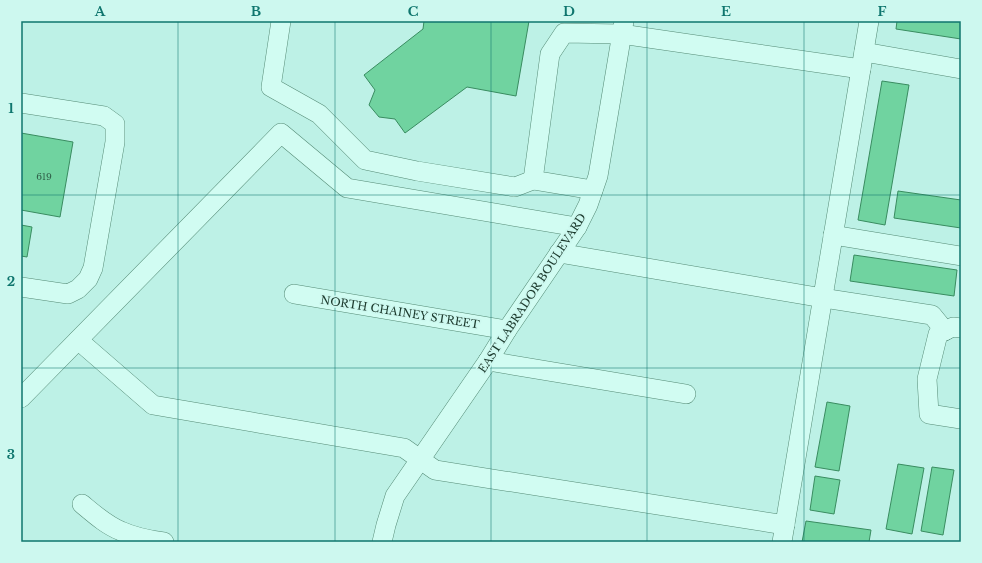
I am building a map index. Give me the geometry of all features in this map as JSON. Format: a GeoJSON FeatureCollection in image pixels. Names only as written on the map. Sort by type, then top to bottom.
{"type":"FeatureCollection","features":[{"type":"Feature","properties":{"kind":"street"},"geometry":{"type":"LineString","coordinates":[[281,21],[271,87],[319,114],[365,160],[417,171],[515,187],[533,180],[593,190]]}},
{"type":"Feature","properties":{"kind":"street"},"geometry":{"type":"LineString","coordinates":[[78,340],[153,405],[404,448],[435,470],[783,534],[869,21]]}},
{"type":"Feature","properties":{"kind":"street"},"geometry":{"type":"LineString","coordinates":[[533,180],[550,54],[564,34],[623,28],[862,61],[961,69]]}},
{"type":"Feature","properties":{"kind":"street","name":"EAST LABRADOR BOULEVARD"},"geometry":{"type":"LineString","coordinates":[[382,542],[395,496],[488,361],[507,330],[577,227],[588,205],[598,176],[623,28]]}},
{"type":"Feature","properties":{"kind":"street"},"geometry":{"type":"LineString","coordinates":[[21,103],[104,116],[115,124],[115,142],[93,268],[88,279],[78,289],[68,294],[21,287]]}},
{"type":"Feature","properties":{"kind":"street"},"geometry":{"type":"LineString","coordinates":[[21,398],[281,132],[347,188],[577,227]]}},
{"type":"Feature","properties":{"kind":"street"},"geometry":{"type":"LineString","coordinates":[[833,235],[961,256]]}},
{"type":"Feature","properties":{"kind":"street"},"geometry":{"type":"LineString","coordinates":[[559,253],[932,315],[953,330]]}},
{"type":"Feature","properties":{"kind":"street","name":"NORTH CHAINEY STREET"},"geometry":{"type":"LineString","coordinates":[[294,294],[507,330]]}},
{"type":"Feature","properties":{"kind":"street"},"geometry":{"type":"LineString","coordinates":[[953,330],[938,334],[927,379],[929,414],[961,419]]}},
{"type":"Feature","properties":{"kind":"street"},"geometry":{"type":"LineString","coordinates":[[488,361],[686,394]]}},
{"type":"Feature","properties":{"kind":"street"},"geometry":{"type":"LineString","coordinates":[[82,504],[104,522],[121,531],[144,539],[164,542]]}},
{"type":"Feature","properties":{"kind":"building"},"geometry":{"type":"Polygon","coordinates":[[[424,21],[529,21],[516,96],[467,87],[405,133],[395,119],[379,117],[369,105],[375,90],[364,75],[423,29],[424,21]]]}},
{"type":"Feature","properties":{"kind":"building"},"geometry":{"type":"Polygon","coordinates":[[[897,21],[961,21],[961,39],[896,29],[897,21]]]}},
{"type":"Feature","properties":{"kind":"building"},"geometry":{"type":"Polygon","coordinates":[[[882,81],[909,85],[885,225],[858,220],[882,81]]]}},
{"type":"Feature","properties":{"kind":"building"},"geometry":{"type":"Polygon","coordinates":[[[21,133],[73,142],[60,217],[21,210],[21,133]]]}},
{"type":"Feature","properties":{"kind":"building"},"geometry":{"type":"Polygon","coordinates":[[[898,191],[961,200],[961,228],[894,218],[898,191]]]}},
{"type":"Feature","properties":{"kind":"building"},"geometry":{"type":"Polygon","coordinates":[[[21,225],[32,227],[27,257],[21,256],[21,225]]]}},
{"type":"Feature","properties":{"kind":"building"},"geometry":{"type":"Polygon","coordinates":[[[854,255],[957,270],[954,296],[850,281],[854,255]]]}},
{"type":"Feature","properties":{"kind":"building"},"geometry":{"type":"Polygon","coordinates":[[[827,402],[850,406],[839,471],[815,467],[827,402]]]}},
{"type":"Feature","properties":{"kind":"building"},"geometry":{"type":"Polygon","coordinates":[[[898,464],[924,468],[912,534],[886,529],[898,464]]]}},
{"type":"Feature","properties":{"kind":"building"},"geometry":{"type":"Polygon","coordinates":[[[932,467],[954,470],[943,535],[921,531],[932,467]]]}},
{"type":"Feature","properties":{"kind":"building"},"geometry":{"type":"Polygon","coordinates":[[[815,476],[840,480],[834,514],[810,510],[815,476]]]}},
{"type":"Feature","properties":{"kind":"building"},"geometry":{"type":"Polygon","coordinates":[[[806,521],[871,530],[869,542],[802,542],[806,521]]]}}]}
